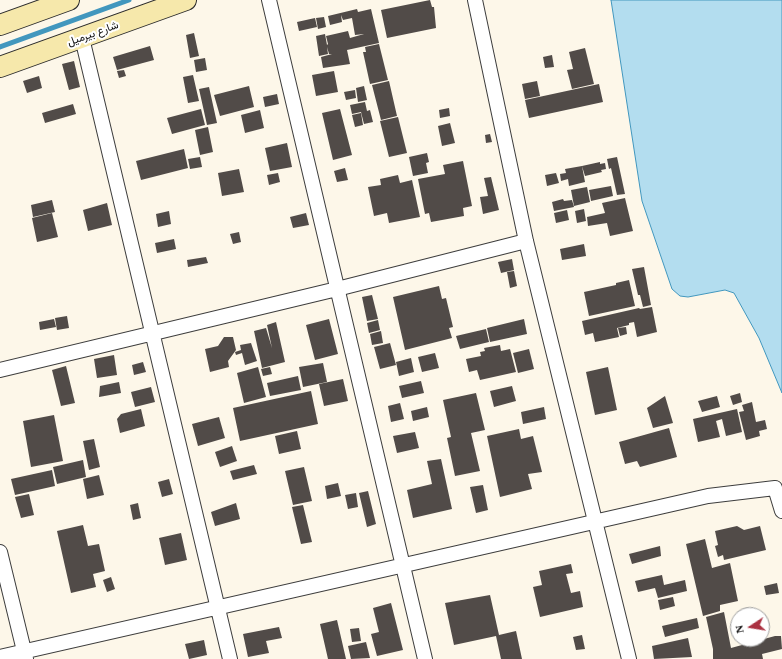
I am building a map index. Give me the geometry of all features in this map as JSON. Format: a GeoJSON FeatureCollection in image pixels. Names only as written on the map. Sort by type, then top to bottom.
{"type":"FeatureCollection","features":[{"type":"Feature","properties":{"kind":"street"},"geometry":{"type":"LineString","coordinates":[[0,25],[69,0]]}},
{"type":"Feature","properties":{"kind":"street","name":"شارع بيرميل"},"geometry":{"type":"LineString","coordinates":[[0,68],[186,0]]}},
{"type":"Feature","properties":{"kind":"street"},"geometry":{"type":"LineString","coordinates":[[268,0],[425,659]]}},
{"type":"Feature","properties":{"kind":"street"},"geometry":{"type":"LineString","coordinates":[[475,0],[526,241],[629,659]]}},
{"type":"Feature","properties":{"kind":"street"},"geometry":{"type":"LineString","coordinates":[[82,38],[152,334],[219,607],[230,659]]}},
{"type":"Feature","properties":{"kind":"street"},"geometry":{"type":"LineString","coordinates":[[0,370],[337,289],[526,241]]}},
{"type":"Feature","properties":{"kind":"street"},"geometry":{"type":"LineString","coordinates":[[0,657],[25,655],[219,607],[403,564],[708,496],[775,488],[782,511]]}},
{"type":"Feature","properties":{"kind":"street"},"geometry":{"type":"LineString","coordinates":[[0,552],[25,655]]}},
{"type":"Feature","properties":{"kind":"water"},"geometry":{"type":"Polygon","coordinates":[[[611,0],[782,0],[782,393],[759,338],[734,293],[725,290],[688,297],[680,296],[672,289],[642,201],[611,0]]]}},
{"type":"Feature","properties":{"kind":"building"},"geometry":{"type":"Polygon","coordinates":[[[430,0],[432,7],[434,7],[436,28],[387,38],[381,10],[430,0]]]}},
{"type":"Feature","properties":{"kind":"building"},"geometry":{"type":"Polygon","coordinates":[[[357,9],[358,12],[371,9],[379,43],[347,50],[350,64],[323,68],[321,57],[332,54],[329,54],[327,47],[328,54],[319,56],[316,36],[325,34],[327,45],[326,36],[348,31],[350,38],[364,34],[355,35],[352,18],[343,20],[341,15],[342,22],[330,25],[328,16],[357,9]]]}},
{"type":"Feature","properties":{"kind":"building"},"geometry":{"type":"Polygon","coordinates":[[[324,17],[326,27],[318,29],[316,18],[324,17]]]}},
{"type":"Feature","properties":{"kind":"building"},"geometry":{"type":"Polygon","coordinates":[[[315,18],[317,27],[299,31],[297,22],[315,18]]]}},
{"type":"Feature","properties":{"kind":"building"},"geometry":{"type":"Polygon","coordinates":[[[194,33],[199,56],[190,58],[186,35],[194,33]]]}},
{"type":"Feature","properties":{"kind":"building"},"geometry":{"type":"Polygon","coordinates":[[[379,44],[388,80],[370,84],[363,52],[366,52],[365,47],[379,44]]]}},
{"type":"Feature","properties":{"kind":"building"},"geometry":{"type":"Polygon","coordinates":[[[150,46],[154,60],[117,70],[113,57],[150,46]]]}},
{"type":"Feature","properties":{"kind":"building"},"geometry":{"type":"Polygon","coordinates":[[[585,48],[594,84],[572,89],[567,70],[573,69],[569,52],[585,48]]]}},
{"type":"Feature","properties":{"kind":"building"},"geometry":{"type":"Polygon","coordinates":[[[552,55],[554,67],[545,68],[543,57],[552,55]]]}},
{"type":"Feature","properties":{"kind":"building"},"geometry":{"type":"Polygon","coordinates":[[[205,58],[207,70],[196,72],[194,60],[205,58]]]}},
{"type":"Feature","properties":{"kind":"building"},"geometry":{"type":"Polygon","coordinates":[[[74,61],[80,87],[69,90],[62,64],[74,61]]]}},
{"type":"Feature","properties":{"kind":"building"},"geometry":{"type":"Polygon","coordinates":[[[124,70],[126,76],[119,78],[117,71],[124,70]]]}},
{"type":"Feature","properties":{"kind":"building"},"geometry":{"type":"Polygon","coordinates":[[[334,71],[338,92],[316,96],[312,75],[334,71]]]}},
{"type":"Feature","properties":{"kind":"building"},"geometry":{"type":"Polygon","coordinates":[[[193,75],[199,101],[188,103],[183,77],[193,75]]]}},
{"type":"Feature","properties":{"kind":"building"},"geometry":{"type":"Polygon","coordinates":[[[39,76],[42,88],[27,93],[23,81],[39,76]]]}},
{"type":"Feature","properties":{"kind":"building"},"geometry":{"type":"Polygon","coordinates":[[[389,81],[397,116],[381,120],[372,85],[389,81]]]}},
{"type":"Feature","properties":{"kind":"building"},"geometry":{"type":"Polygon","coordinates":[[[537,81],[540,96],[525,99],[522,84],[537,81]]]}},
{"type":"Feature","properties":{"kind":"building"},"geometry":{"type":"Polygon","coordinates":[[[599,84],[603,102],[529,118],[525,100],[599,84]]]}},
{"type":"Feature","properties":{"kind":"building"},"geometry":{"type":"Polygon","coordinates":[[[249,86],[254,107],[220,116],[214,95],[249,86]]]}},
{"type":"Feature","properties":{"kind":"building"},"geometry":{"type":"Polygon","coordinates":[[[364,86],[367,100],[358,102],[356,88],[364,86]]]}},
{"type":"Feature","properties":{"kind":"building"},"geometry":{"type":"Polygon","coordinates":[[[209,87],[217,123],[207,125],[199,89],[209,87]]]}},
{"type":"Feature","properties":{"kind":"building"},"geometry":{"type":"Polygon","coordinates":[[[355,90],[356,98],[346,100],[344,92],[355,90]]]}},
{"type":"Feature","properties":{"kind":"building"},"geometry":{"type":"Polygon","coordinates":[[[277,94],[279,104],[265,107],[263,97],[277,94]]]}},
{"type":"Feature","properties":{"kind":"building"},"geometry":{"type":"Polygon","coordinates":[[[365,102],[367,111],[370,110],[373,122],[364,124],[361,112],[352,114],[350,105],[365,102]]]}},
{"type":"Feature","properties":{"kind":"building"},"geometry":{"type":"Polygon","coordinates":[[[73,104],[76,114],[45,123],[42,113],[73,104]]]}},
{"type":"Feature","properties":{"kind":"building"},"geometry":{"type":"Polygon","coordinates":[[[449,108],[450,116],[440,118],[439,110],[449,108]]]}},
{"type":"Feature","properties":{"kind":"building"},"geometry":{"type":"Polygon","coordinates":[[[201,109],[205,125],[172,134],[167,118],[201,109]]]}},
{"type":"Feature","properties":{"kind":"building"},"geometry":{"type":"Polygon","coordinates":[[[340,109],[352,155],[333,160],[322,113],[340,109]]]}},
{"type":"Feature","properties":{"kind":"building"},"geometry":{"type":"Polygon","coordinates":[[[260,110],[264,128],[245,133],[241,115],[260,110]]]}},
{"type":"Feature","properties":{"kind":"building"},"geometry":{"type":"Polygon","coordinates":[[[361,113],[363,125],[355,127],[352,115],[361,113]]]}},
{"type":"Feature","properties":{"kind":"building"},"geometry":{"type":"Polygon","coordinates":[[[398,117],[407,153],[389,157],[380,121],[398,117]]]}},
{"type":"Feature","properties":{"kind":"building"},"geometry":{"type":"Polygon","coordinates":[[[450,123],[455,143],[442,146],[438,126],[450,123]]]}},
{"type":"Feature","properties":{"kind":"building"},"geometry":{"type":"Polygon","coordinates":[[[208,127],[213,152],[200,155],[195,130],[208,127]]]}},
{"type":"Feature","properties":{"kind":"building"},"geometry":{"type":"Polygon","coordinates":[[[490,134],[492,142],[486,143],[485,135],[490,134]]]}},
{"type":"Feature","properties":{"kind":"building"},"geometry":{"type":"Polygon","coordinates":[[[287,143],[292,167],[270,171],[265,148],[287,143]]]}},
{"type":"Feature","properties":{"kind":"building"},"geometry":{"type":"Polygon","coordinates":[[[184,149],[188,168],[141,180],[136,161],[184,149]]]}},
{"type":"Feature","properties":{"kind":"building"},"geometry":{"type":"Polygon","coordinates":[[[427,153],[429,162],[426,163],[428,173],[413,176],[409,157],[427,153]]]}},
{"type":"Feature","properties":{"kind":"building"},"geometry":{"type":"Polygon","coordinates":[[[200,157],[202,167],[190,169],[188,159],[200,157]]]}},
{"type":"Feature","properties":{"kind":"building"},"geometry":{"type":"Polygon","coordinates":[[[617,157],[625,194],[617,195],[611,168],[609,169],[607,159],[617,157]]]}},
{"type":"Feature","properties":{"kind":"building"},"geometry":{"type":"Polygon","coordinates":[[[463,161],[472,206],[463,208],[464,216],[431,222],[429,213],[425,214],[418,179],[445,174],[443,165],[463,161]]]}},
{"type":"Feature","properties":{"kind":"building"},"geometry":{"type":"Polygon","coordinates":[[[600,162],[600,164],[605,163],[606,169],[601,170],[602,172],[585,176],[582,166],[600,162]]]}},
{"type":"Feature","properties":{"kind":"building"},"geometry":{"type":"Polygon","coordinates":[[[582,166],[585,182],[569,186],[568,179],[561,181],[560,174],[566,173],[565,169],[582,166]]]}},
{"type":"Feature","properties":{"kind":"building"},"geometry":{"type":"Polygon","coordinates":[[[345,168],[348,180],[337,182],[334,171],[345,168]]]}},
{"type":"Feature","properties":{"kind":"building"},"geometry":{"type":"Polygon","coordinates":[[[239,169],[244,192],[222,196],[218,173],[239,169]]]}},
{"type":"Feature","properties":{"kind":"building"},"geometry":{"type":"Polygon","coordinates":[[[278,173],[280,182],[269,185],[267,175],[278,173]]]}},
{"type":"Feature","properties":{"kind":"building"},"geometry":{"type":"Polygon","coordinates":[[[556,173],[559,183],[547,186],[545,175],[556,173]]]}},
{"type":"Feature","properties":{"kind":"building"},"geometry":{"type":"Polygon","coordinates":[[[398,175],[400,183],[412,180],[420,217],[389,223],[387,213],[374,216],[368,187],[381,185],[380,179],[398,175]]]}},
{"type":"Feature","properties":{"kind":"building"},"geometry":{"type":"Polygon","coordinates":[[[491,177],[499,210],[483,214],[480,197],[488,196],[484,178],[491,177]]]}},
{"type":"Feature","properties":{"kind":"building"},"geometry":{"type":"Polygon","coordinates":[[[611,186],[613,196],[591,201],[589,190],[611,186]]]}},
{"type":"Feature","properties":{"kind":"building"},"geometry":{"type":"Polygon","coordinates":[[[587,187],[590,202],[574,206],[571,190],[587,187]]]}},
{"type":"Feature","properties":{"kind":"building"},"geometry":{"type":"Polygon","coordinates":[[[625,198],[633,231],[610,236],[607,223],[588,226],[587,217],[605,213],[602,203],[625,198]]]}},
{"type":"Feature","properties":{"kind":"building"},"geometry":{"type":"Polygon","coordinates":[[[563,199],[564,201],[572,200],[574,207],[554,211],[552,202],[563,199]]]}},
{"type":"Feature","properties":{"kind":"building"},"geometry":{"type":"Polygon","coordinates":[[[52,200],[55,212],[33,217],[31,205],[52,200]]]}},
{"type":"Feature","properties":{"kind":"building"},"geometry":{"type":"Polygon","coordinates":[[[107,203],[112,225],[88,231],[83,210],[107,203]]]}},
{"type":"Feature","properties":{"kind":"building"},"geometry":{"type":"Polygon","coordinates":[[[584,209],[586,221],[577,223],[575,211],[584,209]]]}},
{"type":"Feature","properties":{"kind":"building"},"geometry":{"type":"Polygon","coordinates":[[[567,210],[569,220],[556,223],[554,213],[567,210]]]}},
{"type":"Feature","properties":{"kind":"building"},"geometry":{"type":"Polygon","coordinates":[[[169,211],[171,224],[158,227],[156,214],[169,211]]]}},
{"type":"Feature","properties":{"kind":"building"},"geometry":{"type":"Polygon","coordinates":[[[52,213],[58,237],[37,242],[32,218],[52,213]]]}},
{"type":"Feature","properties":{"kind":"building"},"geometry":{"type":"Polygon","coordinates":[[[306,213],[309,225],[293,228],[290,217],[306,213]]]}},
{"type":"Feature","properties":{"kind":"building"},"geometry":{"type":"Polygon","coordinates":[[[239,232],[241,242],[233,244],[230,234],[239,232]]]}},
{"type":"Feature","properties":{"kind":"building"},"geometry":{"type":"Polygon","coordinates":[[[174,239],[176,249],[157,253],[155,243],[174,239]]]}},
{"type":"Feature","properties":{"kind":"building"},"geometry":{"type":"Polygon","coordinates":[[[584,244],[586,256],[562,260],[560,249],[584,244]]]}},
{"type":"Feature","properties":{"kind":"building"},"geometry":{"type":"Polygon","coordinates":[[[206,257],[208,263],[188,267],[187,260],[206,257]]]}},
{"type":"Feature","properties":{"kind":"building"},"geometry":{"type":"Polygon","coordinates":[[[512,259],[514,270],[501,273],[498,262],[512,259]]]}},
{"type":"Feature","properties":{"kind":"building"},"geometry":{"type":"Polygon","coordinates":[[[644,267],[651,305],[643,307],[640,295],[638,295],[632,269],[644,267]]]}},
{"type":"Feature","properties":{"kind":"building"},"geometry":{"type":"Polygon","coordinates":[[[514,271],[517,286],[510,288],[507,272],[514,271]]]}},
{"type":"Feature","properties":{"kind":"building"},"geometry":{"type":"Polygon","coordinates":[[[629,280],[635,306],[589,316],[584,292],[616,285],[616,283],[629,280]]]}},
{"type":"Feature","properties":{"kind":"building"},"geometry":{"type":"Polygon","coordinates":[[[439,286],[442,299],[446,298],[453,327],[449,328],[452,338],[405,350],[393,297],[439,286]]]}},
{"type":"Feature","properties":{"kind":"building"},"geometry":{"type":"Polygon","coordinates":[[[372,295],[378,319],[367,321],[362,297],[372,295]]]}},
{"type":"Feature","properties":{"kind":"building"},"geometry":{"type":"Polygon","coordinates":[[[652,307],[657,332],[637,337],[634,322],[617,328],[619,337],[595,342],[593,333],[585,335],[582,321],[639,308],[652,307]]]}},
{"type":"Feature","properties":{"kind":"building"},"geometry":{"type":"Polygon","coordinates":[[[67,316],[69,328],[57,330],[55,318],[67,316]]]}},
{"type":"Feature","properties":{"kind":"building"},"geometry":{"type":"Polygon","coordinates":[[[54,319],[56,327],[40,330],[39,322],[54,319]]]}},
{"type":"Feature","properties":{"kind":"building"},"geometry":{"type":"Polygon","coordinates":[[[329,319],[338,354],[315,360],[306,325],[329,319]]]}},
{"type":"Feature","properties":{"kind":"building"},"geometry":{"type":"Polygon","coordinates":[[[524,319],[527,334],[490,342],[487,328],[524,319]]]}},
{"type":"Feature","properties":{"kind":"building"},"geometry":{"type":"Polygon","coordinates":[[[378,320],[380,330],[369,333],[367,323],[378,320]]]}},
{"type":"Feature","properties":{"kind":"building"},"geometry":{"type":"Polygon","coordinates":[[[276,322],[285,362],[262,368],[254,331],[266,328],[272,348],[267,325],[276,322]]]}},
{"type":"Feature","properties":{"kind":"building"},"geometry":{"type":"Polygon","coordinates":[[[626,327],[627,334],[620,336],[618,328],[626,327]]]}},
{"type":"Feature","properties":{"kind":"building"},"geometry":{"type":"Polygon","coordinates":[[[486,329],[489,342],[460,349],[456,336],[486,329]]]}},
{"type":"Feature","properties":{"kind":"building"},"geometry":{"type":"Polygon","coordinates":[[[381,331],[383,343],[372,345],[370,334],[381,331]]]}},
{"type":"Feature","properties":{"kind":"building"},"geometry":{"type":"Polygon","coordinates":[[[224,337],[233,337],[236,350],[228,361],[229,367],[210,372],[205,349],[218,346],[224,337]]]}},
{"type":"Feature","properties":{"kind":"building"},"geometry":{"type":"Polygon","coordinates":[[[251,343],[257,361],[245,365],[242,353],[236,355],[235,352],[241,350],[240,345],[251,343]]]}},
{"type":"Feature","properties":{"kind":"building"},"geometry":{"type":"Polygon","coordinates":[[[390,343],[396,365],[380,369],[374,347],[390,343]]]}},
{"type":"Feature","properties":{"kind":"building"},"geometry":{"type":"Polygon","coordinates":[[[500,345],[501,351],[510,349],[516,372],[480,380],[477,370],[469,372],[466,359],[481,356],[480,352],[485,351],[484,348],[500,345]]]}},
{"type":"Feature","properties":{"kind":"building"},"geometry":{"type":"Polygon","coordinates":[[[529,349],[534,369],[518,373],[513,353],[529,349]]]}},
{"type":"Feature","properties":{"kind":"building"},"geometry":{"type":"Polygon","coordinates":[[[435,353],[439,368],[422,372],[418,357],[435,353]]]}},
{"type":"Feature","properties":{"kind":"building"},"geometry":{"type":"Polygon","coordinates":[[[114,355],[117,375],[97,378],[94,359],[114,355]]]}},
{"type":"Feature","properties":{"kind":"building"},"geometry":{"type":"Polygon","coordinates":[[[411,358],[414,372],[399,376],[396,362],[411,358]]]}},
{"type":"Feature","properties":{"kind":"building"},"geometry":{"type":"Polygon","coordinates":[[[143,362],[146,372],[134,375],[132,365],[143,362]]]}},
{"type":"Feature","properties":{"kind":"building"},"geometry":{"type":"Polygon","coordinates":[[[323,363],[327,382],[303,387],[299,367],[323,363]]]}},
{"type":"Feature","properties":{"kind":"building"},"geometry":{"type":"Polygon","coordinates":[[[66,366],[75,403],[61,406],[52,370],[66,366]]]}},
{"type":"Feature","properties":{"kind":"building"},"geometry":{"type":"Polygon","coordinates":[[[258,367],[266,397],[244,403],[237,373],[258,367]]]}},
{"type":"Feature","properties":{"kind":"building"},"geometry":{"type":"Polygon","coordinates":[[[270,367],[272,374],[263,376],[261,369],[270,367]]]}},
{"type":"Feature","properties":{"kind":"building"},"geometry":{"type":"Polygon","coordinates":[[[608,367],[617,410],[595,415],[586,372],[608,367]]]}},
{"type":"Feature","properties":{"kind":"building"},"geometry":{"type":"Polygon","coordinates":[[[298,376],[301,390],[270,396],[267,383],[298,376]]]}},
{"type":"Feature","properties":{"kind":"building"},"geometry":{"type":"Polygon","coordinates":[[[343,379],[348,401],[324,406],[319,384],[343,379]]]}},
{"type":"Feature","properties":{"kind":"building"},"geometry":{"type":"Polygon","coordinates":[[[421,381],[424,393],[402,398],[399,386],[421,381]]]}},
{"type":"Feature","properties":{"kind":"building"},"geometry":{"type":"Polygon","coordinates":[[[119,382],[121,393],[99,397],[100,386],[119,382]]]}},
{"type":"Feature","properties":{"kind":"building"},"geometry":{"type":"Polygon","coordinates":[[[512,386],[516,401],[494,407],[490,391],[512,386]]]}},
{"type":"Feature","properties":{"kind":"building"},"geometry":{"type":"Polygon","coordinates":[[[151,387],[155,402],[135,407],[131,392],[151,387]]]}},
{"type":"Feature","properties":{"kind":"building"},"geometry":{"type":"Polygon","coordinates":[[[311,391],[318,424],[240,441],[233,408],[311,391]]]}},
{"type":"Feature","properties":{"kind":"building"},"geometry":{"type":"Polygon","coordinates":[[[476,393],[485,430],[471,433],[480,471],[455,476],[447,438],[451,437],[443,400],[476,393]]]}},
{"type":"Feature","properties":{"kind":"building"},"geometry":{"type":"Polygon","coordinates":[[[740,393],[742,402],[733,405],[730,396],[740,393]]]}},
{"type":"Feature","properties":{"kind":"building"},"geometry":{"type":"Polygon","coordinates":[[[665,396],[673,423],[653,428],[647,408],[665,396]]]}},
{"type":"Feature","properties":{"kind":"building"},"geometry":{"type":"Polygon","coordinates":[[[717,396],[720,407],[702,412],[698,401],[717,396]]]}},
{"type":"Feature","properties":{"kind":"building"},"geometry":{"type":"Polygon","coordinates":[[[752,402],[756,422],[765,420],[767,429],[759,431],[760,436],[746,440],[739,412],[744,411],[742,405],[752,402]]]}},
{"type":"Feature","properties":{"kind":"building"},"geometry":{"type":"Polygon","coordinates":[[[400,403],[404,419],[391,422],[388,406],[400,403]]]}},
{"type":"Feature","properties":{"kind":"building"},"geometry":{"type":"Polygon","coordinates":[[[427,407],[429,417],[413,421],[411,411],[427,407]]]}},
{"type":"Feature","properties":{"kind":"building"},"geometry":{"type":"Polygon","coordinates":[[[544,407],[546,419],[523,424],[521,412],[544,407]]]}},
{"type":"Feature","properties":{"kind":"building"},"geometry":{"type":"Polygon","coordinates":[[[141,409],[145,426],[120,433],[117,419],[121,414],[141,409]]]}},
{"type":"Feature","properties":{"kind":"building"},"geometry":{"type":"Polygon","coordinates":[[[737,409],[742,432],[726,436],[722,419],[716,421],[720,437],[698,442],[693,419],[737,409]]]}},
{"type":"Feature","properties":{"kind":"building"},"geometry":{"type":"Polygon","coordinates":[[[54,415],[63,461],[31,467],[23,421],[54,415]]]}},
{"type":"Feature","properties":{"kind":"building"},"geometry":{"type":"Polygon","coordinates":[[[219,417],[225,438],[198,446],[192,424],[219,417]]]}},
{"type":"Feature","properties":{"kind":"building"},"geometry":{"type":"Polygon","coordinates":[[[669,428],[677,457],[640,467],[637,461],[625,464],[619,442],[669,428]]]}},
{"type":"Feature","properties":{"kind":"building"},"geometry":{"type":"Polygon","coordinates":[[[519,429],[521,439],[533,436],[542,472],[528,474],[532,489],[500,497],[487,436],[519,429]]]}},
{"type":"Feature","properties":{"kind":"building"},"geometry":{"type":"Polygon","coordinates":[[[297,431],[301,449],[279,454],[275,436],[297,431]]]}},
{"type":"Feature","properties":{"kind":"building"},"geometry":{"type":"Polygon","coordinates":[[[415,432],[419,448],[397,453],[393,436],[415,432]]]}},
{"type":"Feature","properties":{"kind":"building"},"geometry":{"type":"Polygon","coordinates":[[[94,439],[100,467],[89,470],[83,441],[94,439]]]}},
{"type":"Feature","properties":{"kind":"building"},"geometry":{"type":"Polygon","coordinates":[[[232,446],[237,461],[220,467],[215,452],[232,446]]]}},
{"type":"Feature","properties":{"kind":"building"},"geometry":{"type":"Polygon","coordinates":[[[441,459],[452,509],[413,518],[407,490],[432,484],[427,461],[441,459]]]}},
{"type":"Feature","properties":{"kind":"building"},"geometry":{"type":"Polygon","coordinates":[[[83,460],[86,477],[57,484],[53,467],[83,460]]]}},
{"type":"Feature","properties":{"kind":"building"},"geometry":{"type":"Polygon","coordinates":[[[254,465],[257,474],[233,480],[230,471],[254,465]]]}},
{"type":"Feature","properties":{"kind":"building"},"geometry":{"type":"Polygon","coordinates":[[[304,467],[312,501],[293,505],[285,471],[304,467]]]}},
{"type":"Feature","properties":{"kind":"building"},"geometry":{"type":"Polygon","coordinates":[[[52,470],[55,486],[15,495],[11,479],[52,470]]]}},
{"type":"Feature","properties":{"kind":"building"},"geometry":{"type":"Polygon","coordinates":[[[99,475],[104,495],[87,499],[83,479],[99,475]]]}},
{"type":"Feature","properties":{"kind":"building"},"geometry":{"type":"Polygon","coordinates":[[[169,479],[173,494],[162,497],[158,482],[169,479]]]}},
{"type":"Feature","properties":{"kind":"building"},"geometry":{"type":"Polygon","coordinates":[[[338,483],[341,496],[327,499],[325,486],[338,483]]]}},
{"type":"Feature","properties":{"kind":"building"},"geometry":{"type":"Polygon","coordinates":[[[483,485],[488,510],[476,513],[470,487],[483,485]]]}},
{"type":"Feature","properties":{"kind":"building"},"geometry":{"type":"Polygon","coordinates":[[[368,491],[376,524],[367,527],[359,493],[368,491]]]}},
{"type":"Feature","properties":{"kind":"building"},"geometry":{"type":"Polygon","coordinates":[[[356,493],[358,507],[348,509],[345,495],[356,493]]]}},
{"type":"Feature","properties":{"kind":"building"},"geometry":{"type":"Polygon","coordinates":[[[29,494],[34,515],[21,518],[15,497],[29,494]]]}},
{"type":"Feature","properties":{"kind":"building"},"geometry":{"type":"Polygon","coordinates":[[[138,503],[141,518],[133,520],[130,505],[138,503]]]}},
{"type":"Feature","properties":{"kind":"building"},"geometry":{"type":"Polygon","coordinates":[[[236,503],[240,519],[215,526],[211,512],[236,503]]]}},
{"type":"Feature","properties":{"kind":"building"},"geometry":{"type":"Polygon","coordinates":[[[303,505],[312,542],[301,544],[292,507],[303,505]]]}},
{"type":"Feature","properties":{"kind":"building"},"geometry":{"type":"Polygon","coordinates":[[[83,525],[88,546],[99,544],[105,571],[93,574],[96,587],[71,593],[57,531],[83,525]]]}},
{"type":"Feature","properties":{"kind":"building"},"geometry":{"type":"Polygon","coordinates":[[[737,526],[744,530],[760,526],[766,550],[724,560],[723,555],[718,557],[715,546],[718,545],[715,531],[737,526]]]}},
{"type":"Feature","properties":{"kind":"building"},"geometry":{"type":"Polygon","coordinates":[[[181,533],[187,560],[165,565],[159,538],[181,533]]]}},
{"type":"Feature","properties":{"kind":"building"},"geometry":{"type":"Polygon","coordinates":[[[705,539],[712,568],[730,563],[738,601],[720,605],[720,611],[703,616],[686,544],[705,539]]]}},
{"type":"Feature","properties":{"kind":"building"},"geometry":{"type":"Polygon","coordinates":[[[660,546],[661,556],[632,564],[629,554],[660,546]]]}},
{"type":"Feature","properties":{"kind":"building"},"geometry":{"type":"Polygon","coordinates":[[[571,564],[573,573],[566,574],[571,593],[580,591],[583,607],[540,617],[533,587],[542,585],[539,571],[571,564]]]}},
{"type":"Feature","properties":{"kind":"building"},"geometry":{"type":"Polygon","coordinates":[[[662,575],[664,585],[685,580],[687,591],[658,598],[655,588],[638,592],[635,581],[662,575]]]}},
{"type":"Feature","properties":{"kind":"building"},"geometry":{"type":"Polygon","coordinates":[[[111,577],[115,589],[107,592],[103,580],[111,577]]]}},
{"type":"Feature","properties":{"kind":"building"},"geometry":{"type":"Polygon","coordinates":[[[777,583],[779,593],[766,595],[764,586],[777,583]]]}},
{"type":"Feature","properties":{"kind":"building"},"geometry":{"type":"Polygon","coordinates":[[[490,595],[499,635],[516,631],[522,659],[501,659],[496,636],[454,645],[445,603],[490,595]]]}},
{"type":"Feature","properties":{"kind":"building"},"geometry":{"type":"Polygon","coordinates":[[[673,597],[675,606],[660,610],[658,600],[673,597]]]}},
{"type":"Feature","properties":{"kind":"building"},"geometry":{"type":"Polygon","coordinates":[[[391,603],[403,650],[377,656],[371,634],[379,632],[373,608],[391,603]]]}},
{"type":"Feature","properties":{"kind":"building"},"geometry":{"type":"Polygon","coordinates":[[[724,612],[731,648],[770,647],[770,637],[781,636],[782,649],[762,654],[763,659],[713,659],[713,649],[706,617],[724,612]]]}},
{"type":"Feature","properties":{"kind":"building"},"geometry":{"type":"Polygon","coordinates":[[[697,618],[699,628],[665,637],[662,626],[697,618]]]}},
{"type":"Feature","properties":{"kind":"building"},"geometry":{"type":"Polygon","coordinates":[[[337,620],[346,659],[328,659],[320,624],[337,620]]]}},
{"type":"Feature","properties":{"kind":"building"},"geometry":{"type":"Polygon","coordinates":[[[279,627],[282,638],[266,641],[269,653],[248,657],[243,634],[279,627]]]}},
{"type":"Feature","properties":{"kind":"building"},"geometry":{"type":"Polygon","coordinates":[[[359,628],[361,641],[352,642],[350,629],[359,628]]]}},
{"type":"Feature","properties":{"kind":"building"},"geometry":{"type":"Polygon","coordinates":[[[582,635],[585,649],[576,650],[573,637],[582,635]]]}},
{"type":"Feature","properties":{"kind":"building"},"geometry":{"type":"Polygon","coordinates":[[[688,638],[692,657],[654,659],[652,646],[688,638]]]}},
{"type":"Feature","properties":{"kind":"building"},"geometry":{"type":"Polygon","coordinates":[[[204,640],[207,655],[189,659],[185,644],[204,640]]]}},
{"type":"Feature","properties":{"kind":"building"},"geometry":{"type":"Polygon","coordinates":[[[366,642],[370,658],[351,659],[348,646],[366,642]]]}},
{"type":"Feature","properties":{"kind":"waterway"},"geometry":{"type":"LineString","coordinates":[[0,47],[129,0]]}}]}
